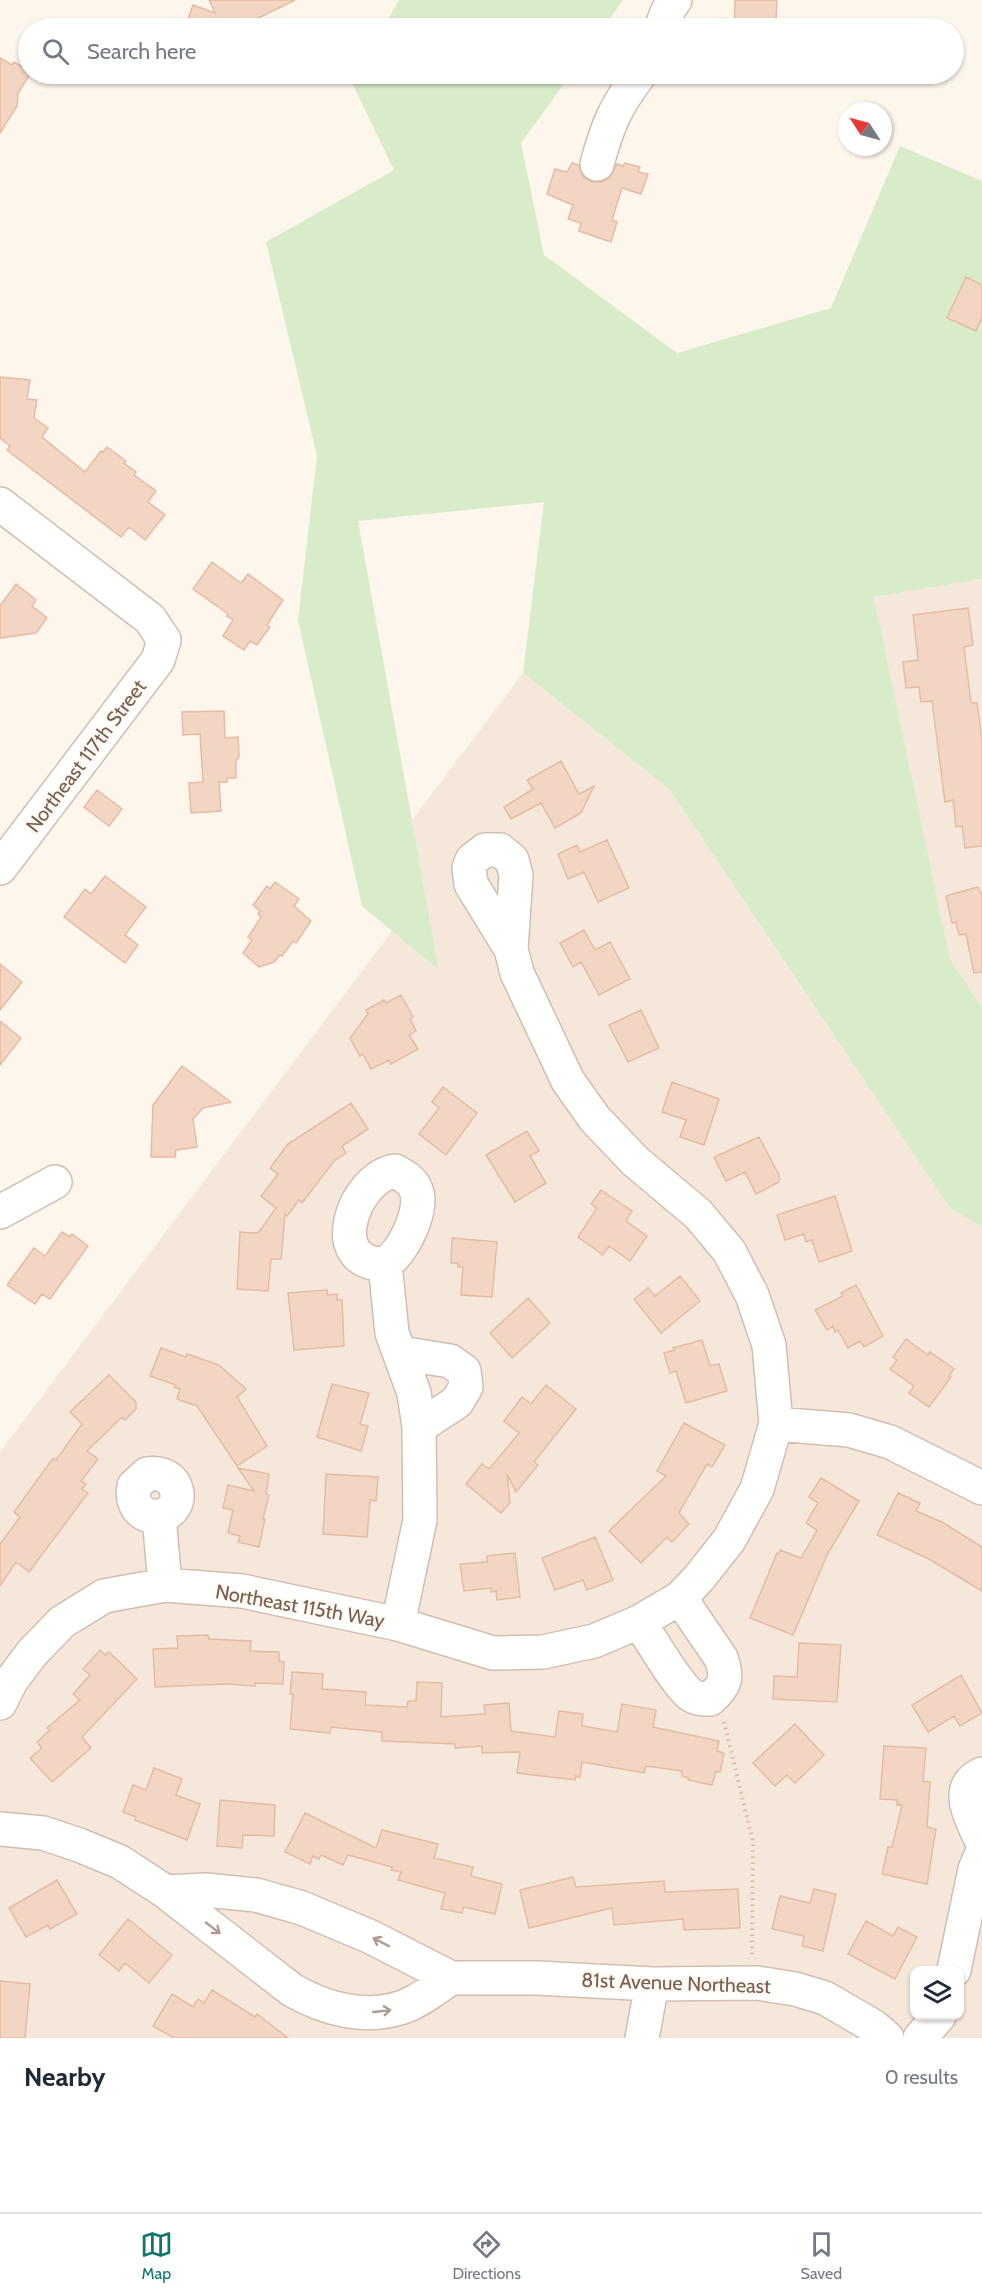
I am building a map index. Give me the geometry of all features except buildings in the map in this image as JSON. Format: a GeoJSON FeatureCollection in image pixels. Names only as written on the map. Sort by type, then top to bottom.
{"type":"FeatureCollection","features":[{"type":"Feature","properties":{"kind":"street"},"geometry":{"type":"LineString","coordinates":[[597,164],[608,125],[633,84]]}},
{"type":"Feature","properties":{"kind":"street","name":"Northeast 117th Street"},"geometry":{"type":"LineString","coordinates":[[0,504],[150,619],[164,640],[158,660],[0,868]]}},
{"type":"Feature","properties":{"kind":"street"},"geometry":{"type":"LineString","coordinates":[[511,949],[517,973],[568,1082],[596,1119],[635,1161],[698,1214],[729,1251],[752,1295],[769,1345],[776,1424],[849,1430],[890,1442],[982,1488]]}},
{"type":"Feature","properties":{"kind":"street"},"geometry":{"type":"LineString","coordinates":[[0,1212],[56,1182]]}},
{"type":"Feature","properties":{"kind":"street"},"geometry":{"type":"LineString","coordinates":[[385,1264],[392,1333],[414,1393],[418,1427],[420,1520],[398,1624]]}},
{"type":"Feature","properties":{"kind":"street"},"geometry":{"type":"LineString","coordinates":[[400,1353],[450,1361],[464,1371],[466,1387],[457,1402],[418,1427]]}},
{"type":"Feature","properties":{"kind":"street","name":"Northeast 115th Way"},"geometry":{"type":"LineString","coordinates":[[0,1703],[11,1681],[32,1653],[62,1622],[104,1596],[165,1585],[242,1591],[398,1624],[493,1653],[553,1650],[594,1641],[639,1622],[680,1598],[699,1578],[735,1530],[757,1488],[776,1424]]}},
{"type":"Feature","properties":{"kind":"street"},"geometry":{"type":"LineString","coordinates":[[159,1516],[165,1585]]}},
{"type":"Feature","properties":{"kind":"street"},"geometry":{"type":"LineString","coordinates":[[639,1622],[690,1695],[699,1699],[710,1699],[724,1683],[726,1677],[724,1666],[721,1658],[680,1598]]}},
{"type":"Feature","properties":{"kind":"street"},"geometry":{"type":"LineString","coordinates":[[977,1776],[965,1793],[965,1801],[982,1842]]}},
{"type":"Feature","properties":{"kind":"street"},"geometry":{"type":"LineString","coordinates":[[0,1828],[43,1833],[120,1862],[166,1892],[292,1989],[332,2009],[385,2012],[405,2007],[451,1978]]}},
{"type":"Feature","properties":{"kind":"street"},"geometry":{"type":"LineString","coordinates":[[955,1966],[975,1869],[982,1853]]}},
{"type":"Feature","properties":{"kind":"street","name":"81st Avenue Northeast"},"geometry":{"type":"LineString","coordinates":[[166,1892],[206,1890],[256,1895],[302,1908],[371,1937],[451,1978],[757,1983],[795,1989],[825,1998],[873,2026],[886,2038]]}},
{"type":"Feature","properties":{"kind":"street"},"geometry":{"type":"LineString","coordinates":[[642,2038],[652,1983]]}},
{"type":"Feature","properties":{"kind":"street"},"geometry":{"type":"LineString","coordinates":[[920,2038],[936,2020]]}},
{"type":"Feature","properties":{"kind":"path"},"geometry":{"type":"LineString","coordinates":[[723,1721],[753,1842],[752,1966]]}},
{"type":"Feature","properties":{"kind":"shaded area"},"geometry":{"type":"Polygon","coordinates":[[[982,579],[982,1007],[950,959],[874,597],[982,579]]]}},
{"type":"Feature","properties":{"kind":"shaded area"},"geometry":{"type":"Polygon","coordinates":[[[523,673],[669,789],[950,1208],[982,1227],[982,2038],[0,2038],[0,1452],[392,931],[439,969],[412,820],[523,673]]]}},
{"type":"Feature","properties":{"kind":"green space"},"geometry":{"type":"Polygon","coordinates":[[[399,0],[623,0],[610,18],[389,18],[399,0]]]}},
{"type":"Feature","properties":{"kind":"green space"},"geometry":{"type":"Polygon","coordinates":[[[564,84],[521,143],[544,255],[677,353],[831,308],[900,146],[982,181],[982,579],[874,597],[950,959],[982,1007],[982,1227],[950,1208],[669,789],[523,673],[544,502],[358,521],[439,970],[362,906],[298,620],[317,456],[266,242],[394,170],[353,85],[564,84]]]}}]}
